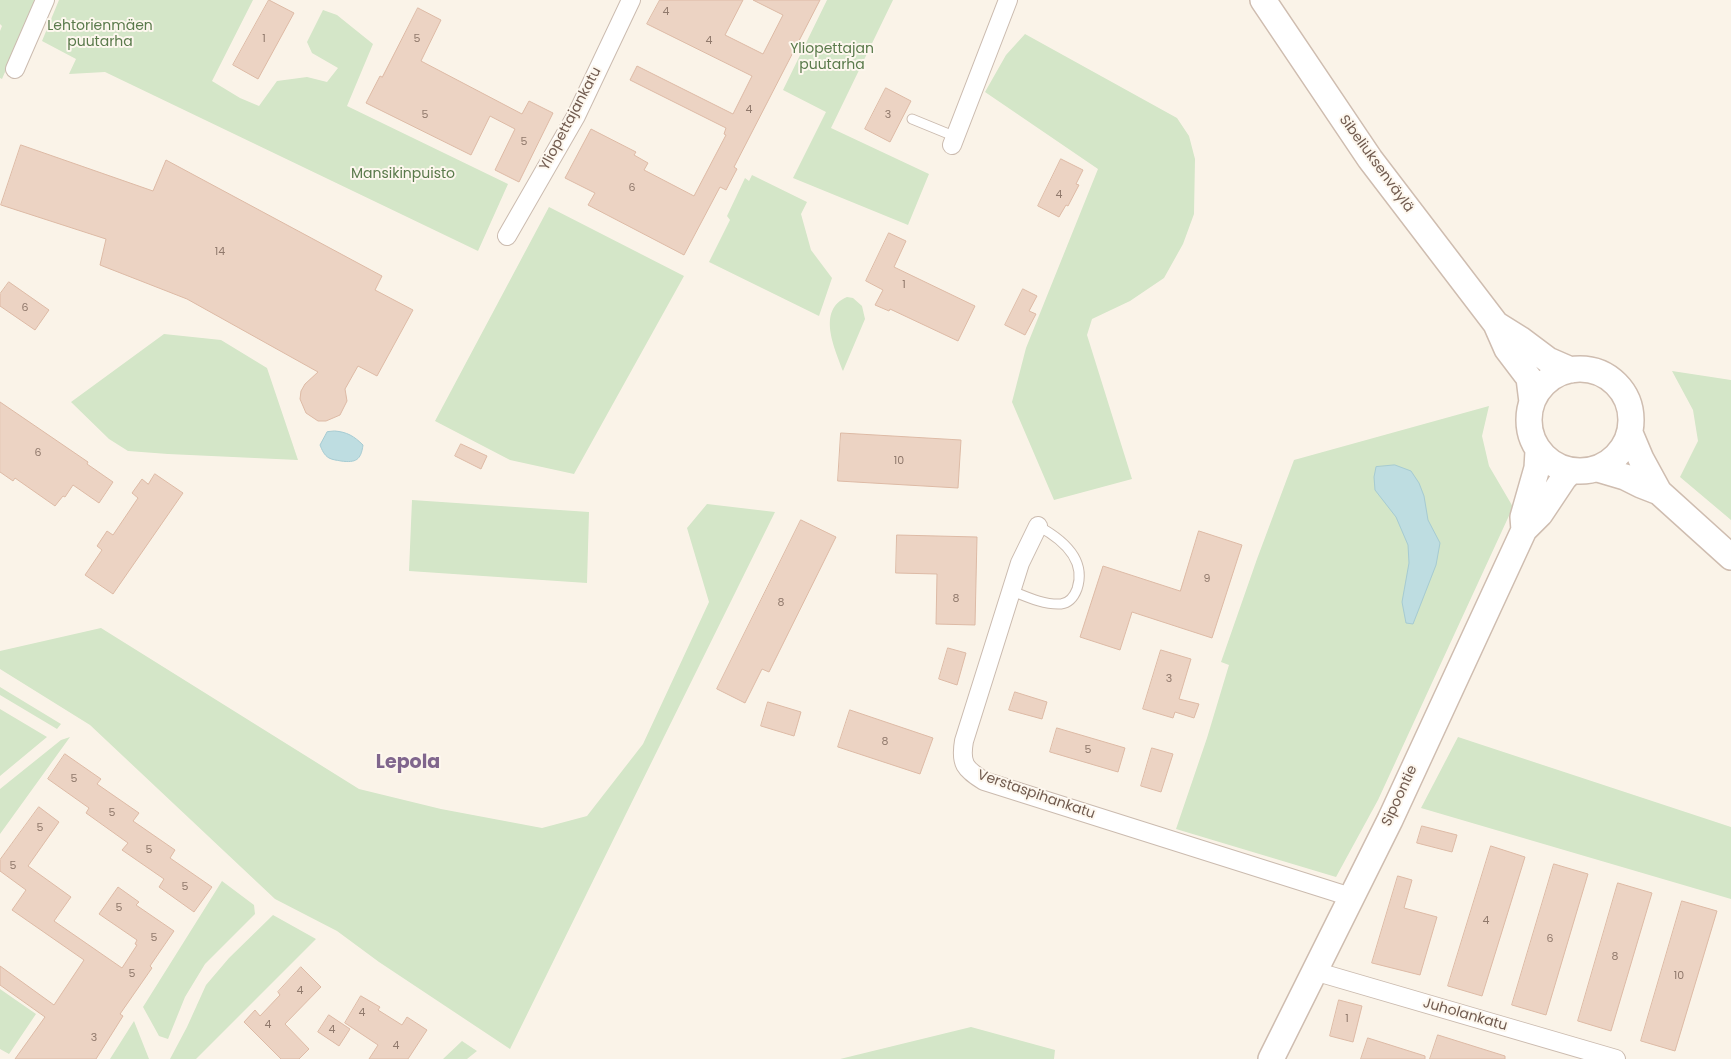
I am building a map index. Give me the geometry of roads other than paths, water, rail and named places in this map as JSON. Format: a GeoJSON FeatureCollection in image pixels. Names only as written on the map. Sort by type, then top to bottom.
{"type":"FeatureCollection","features":[{"type":"Feature","properties":{"kind":"main road","name":"Sibeliuksenväylä"},"geometry":{"type":"LineString","coordinates":[[1263,0],[1370,159],[1496,324],[1507,349],[1529,378],[1532,402]]}},
{"type":"Feature","properties":{"kind":"main road","name":"Sibeliuksenväylä"},"geometry":{"type":"LineString","coordinates":[[1496,324],[1548,360],[1571,370]]}},
{"type":"Feature","properties":{"kind":"main road"},"geometry":{"type":"LineString","coordinates":[[1588,369],[1605,375],[1618,386],[1628,400],[1632,416],[1630,433],[1624,448],[1613,461],[1598,469],[1582,472],[1565,470],[1550,462],[1538,451],[1531,436],[1529,419],[1532,402],[1541,387],[1554,376],[1571,370],[1588,369]]}},
{"type":"Feature","properties":{"kind":"main road"},"geometry":{"type":"LineString","coordinates":[[1630,433],[1641,459],[1659,492],[1731,557]]}},
{"type":"Feature","properties":{"kind":"main road","name":"Sipoontie"},"geometry":{"type":"LineString","coordinates":[[1524,530],[1523,517],[1537,468],[1538,451]]}},
{"type":"Feature","properties":{"kind":"main road"},"geometry":{"type":"LineString","coordinates":[[1598,469],[1625,476],[1659,492]]}},
{"type":"Feature","properties":{"kind":"main road","name":"Sipoontie"},"geometry":{"type":"LineString","coordinates":[[1271,1059],[1390,820],[1524,530],[1540,514],[1564,478],[1572,471]]}},
{"type":"Feature","properties":{"kind":"street"},"geometry":{"type":"LineString","coordinates":[[15,69],[45,0]]}},
{"type":"Feature","properties":{"kind":"street","name":"Yliopettajankatu"},"geometry":{"type":"LineString","coordinates":[[507,236],[576,116],[631,0]]}},
{"type":"Feature","properties":{"kind":"street"},"geometry":{"type":"LineString","coordinates":[[954,141],[1008,0]]}},
{"type":"Feature","properties":{"kind":"street","name":"Verstaspihankatu"},"geometry":{"type":"LineString","coordinates":[[1038,526],[1020,564],[964,741],[963,763],[970,772],[984,781],[1351,897]]}},
{"type":"Feature","properties":{"kind":"street","name":"Juholankatu"},"geometry":{"type":"LineString","coordinates":[[1314,971],[1616,1059]]}},
{"type":"Feature","properties":{"kind":"lane"},"geometry":{"type":"LineString","coordinates":[[912,119],[954,141]]}},
{"type":"Feature","properties":{"kind":"lane"},"geometry":{"type":"LineString","coordinates":[[1012,591],[1044,603],[1062,604],[1075,594],[1080,575],[1072,554],[1062,542],[1038,526]]}},
{"type":"Feature","properties":{"kind":"water"},"geometry":{"type":"Polygon","coordinates":[[[335,431],[350,435],[363,445],[361,454],[357,459],[354,461],[341,461],[330,459],[324,454],[320,445],[327,432],[335,431]]]}},
{"type":"Feature","properties":{"kind":"water"},"geometry":{"type":"Polygon","coordinates":[[[1395,465],[1411,471],[1419,483],[1424,496],[1428,520],[1440,543],[1436,565],[1413,624],[1406,623],[1402,602],[1409,563],[1408,545],[1396,517],[1375,490],[1374,477],[1376,467],[1395,465]]]}},
{"type":"Feature","properties":{"kind":"district","name":"Lepola"},"geometry":{"type":"Point","coordinates":[408,763]}},
{"type":"Feature","properties":{"kind":"park label","name":"Lehtorienmäen puutarha"},"geometry":{"type":"Point","coordinates":[100,34]}},
{"type":"Feature","properties":{"kind":"park label","name":"Yliopettajan puutarha"},"geometry":{"type":"Point","coordinates":[832,58]}},
{"type":"Feature","properties":{"kind":"park label","name":"Mansikinpuisto"},"geometry":{"type":"Point","coordinates":[403,174]}}]}
